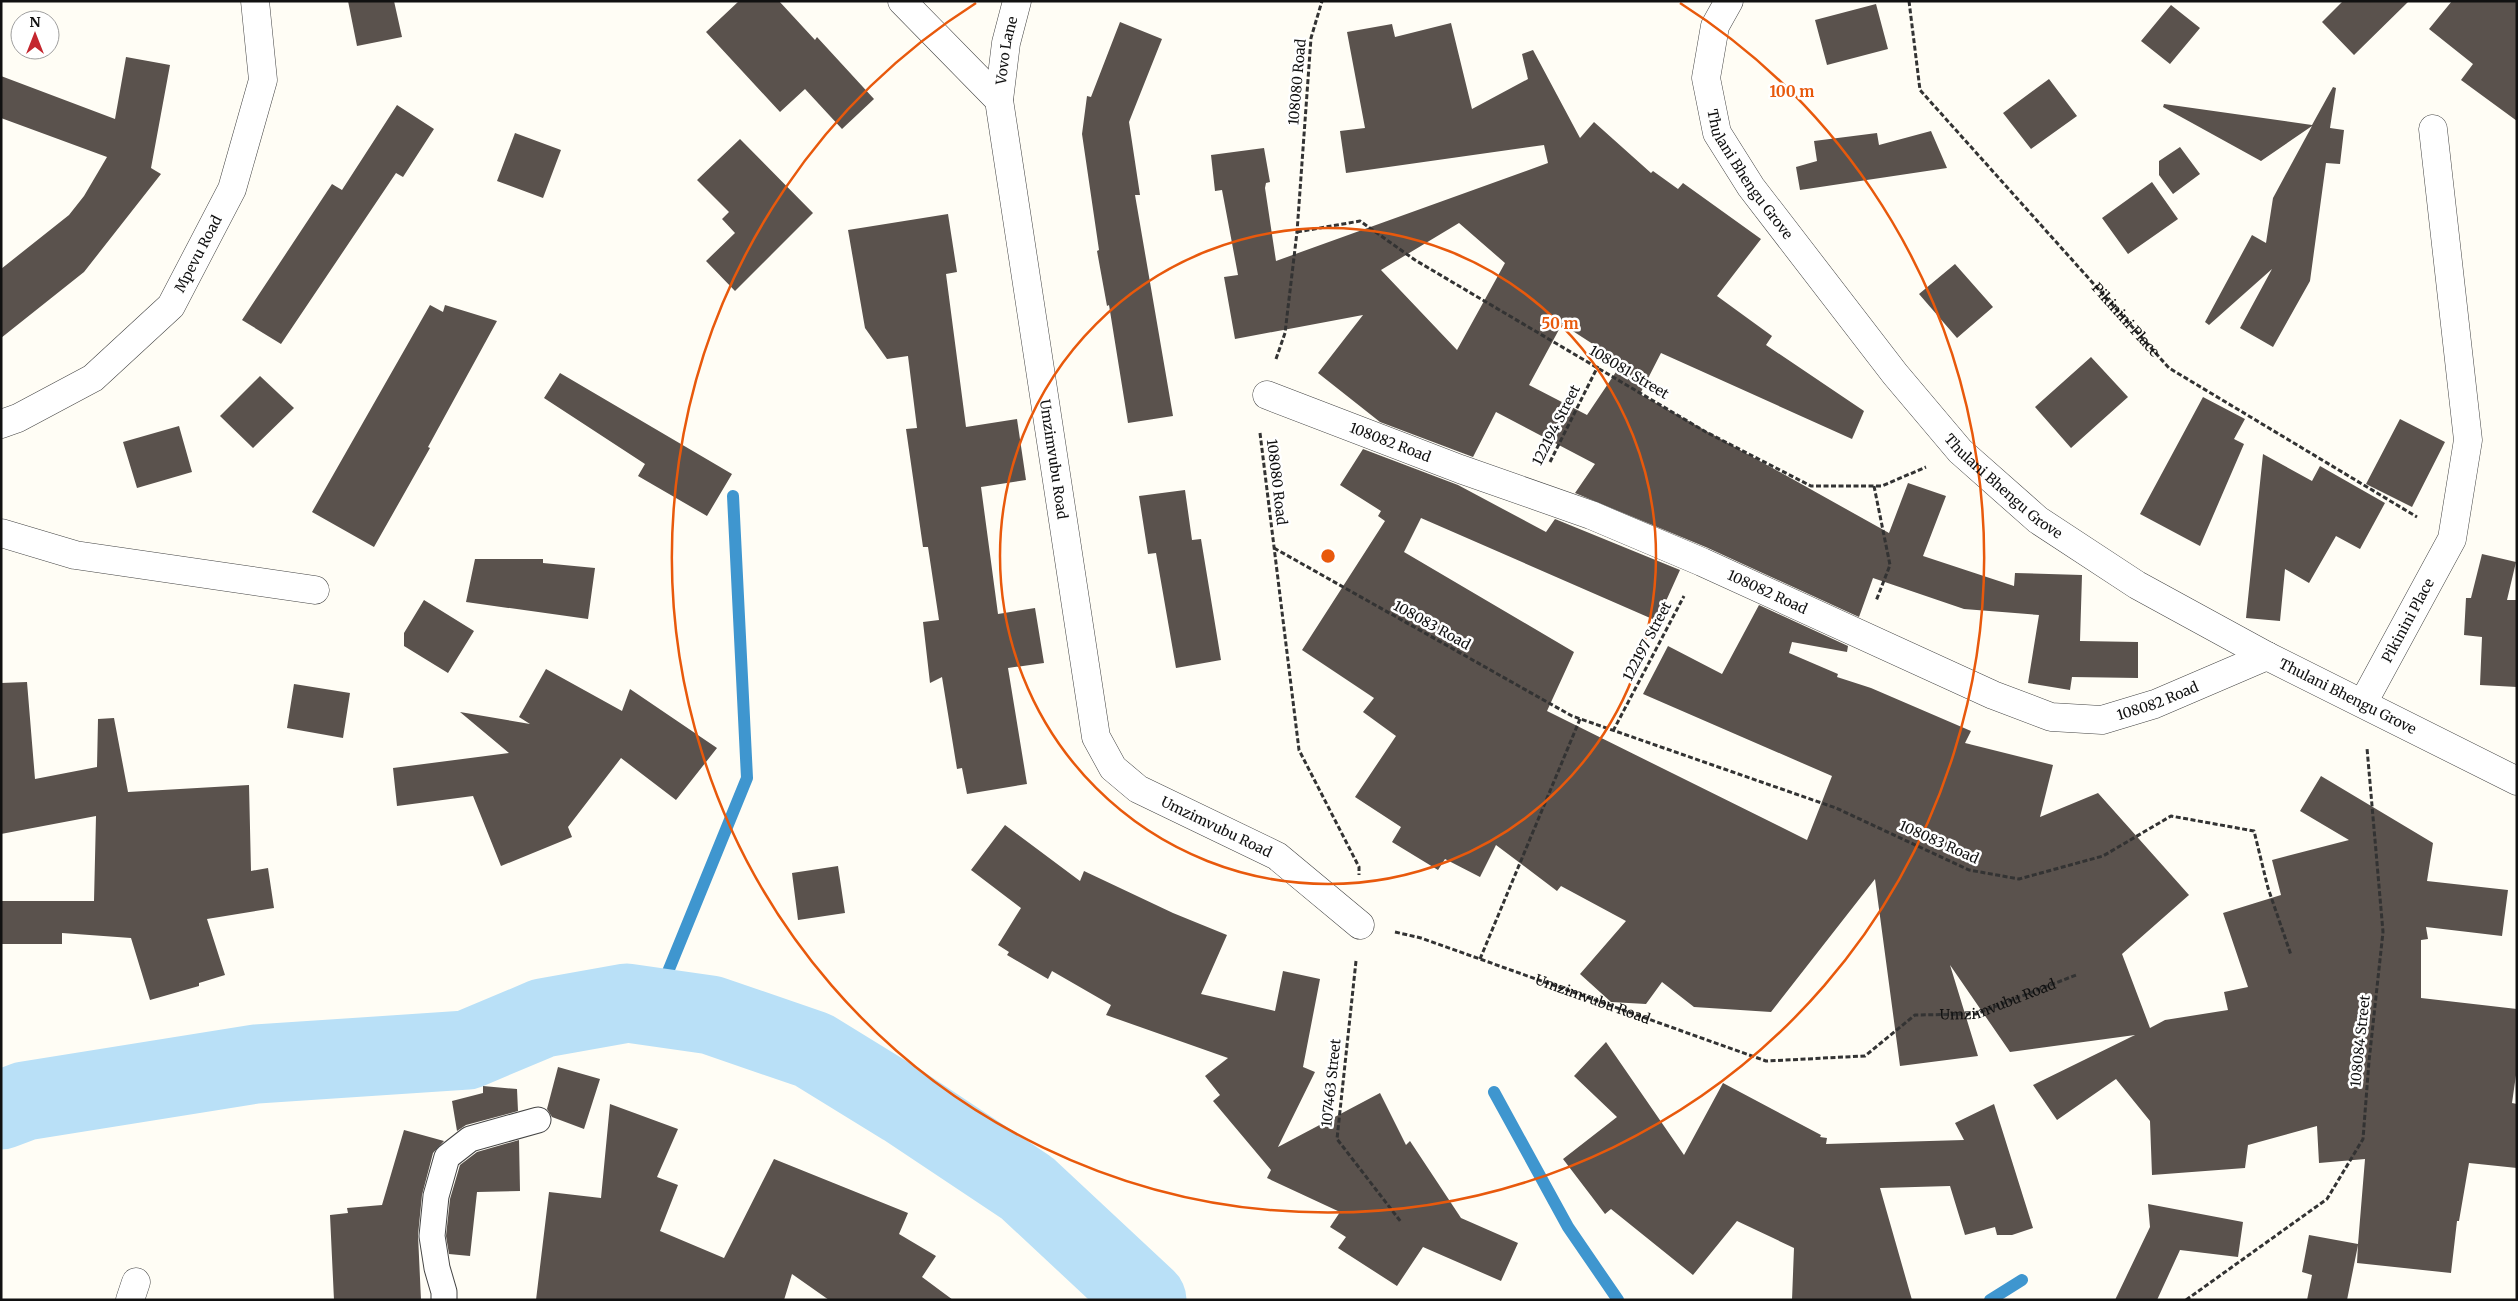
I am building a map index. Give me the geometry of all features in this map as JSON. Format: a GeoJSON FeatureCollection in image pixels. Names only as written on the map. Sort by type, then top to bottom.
{"type":"FeatureCollection","features":[{"type":"Feature","properties":{"kind":"street","name":"Mpevu Road"},"geometry":{"type":"LineString","coordinates":[[1,424],[18,418],[93,378],[171,306],[232,190],[263,80],[255,1]]}},
{"type":"Feature","properties":{"kind":"street"},"geometry":{"type":"LineString","coordinates":[[902,1],[999,100]]}},
{"type":"Feature","properties":{"kind":"street","name":"Vovo Lane"},"geometry":{"type":"LineString","coordinates":[[999,100],[1006,43],[1017,1]]}},
{"type":"Feature","properties":{"kind":"street","name":"Thulani Bhengu Grove"},"geometry":{"type":"LineString","coordinates":[[1729,1],[1715,26],[1706,78],[1717,134],[1751,187],[1895,374],[1960,451],[2038,520],[2093,558],[2137,585],[2267,656],[2517,781]]}},
{"type":"Feature","properties":{"kind":"street","name":"Umzimvubu Road"},"geometry":{"type":"LineString","coordinates":[[999,100],[1096,737],[1113,768],[1138,789],[1276,856],[1360,925]]}},
{"type":"Feature","properties":{"kind":"street","name":"Pikinini Place"},"geometry":{"type":"LineString","coordinates":[[2362,703],[2452,539],[2468,440],[2433,129]]}},
{"type":"Feature","properties":{"kind":"street","name":"108082 Road"},"geometry":{"type":"LineString","coordinates":[[1267,395],[1460,469],[1591,515],[1702,562],[1862,637],[1993,695],[2051,718],[2102,720],[2155,704],[2267,656]]}},
{"type":"Feature","properties":{"kind":"street"},"geometry":{"type":"LineString","coordinates":[[1,533],[75,555],[315,590]]}},
{"type":"Feature","properties":{"kind":"lane"},"geometry":{"type":"LineString","coordinates":[[444,1300],[432,1236],[436,1196],[447,1158],[470,1139],[538,1120]]}},
{"type":"Feature","properties":{"kind":"path","name":"108080 Road"},"geometry":{"type":"LineString","coordinates":[[1322,1],[1311,38],[1297,232],[1285,333],[1267,395],[1260,435],[1299,750],[1359,867],[1360,925]]}},
{"type":"Feature","properties":{"kind":"path","name":"Pikinini Place"},"geometry":{"type":"LineString","coordinates":[[1910,1],[1920,90],[2169,368],[2452,539]]}},
{"type":"Feature","properties":{"kind":"path","name":"108081 Street"},"geometry":{"type":"LineString","coordinates":[[1297,232],[1360,222],[1415,260],[1598,366],[1706,432],[1811,486],[1882,486],[1960,451]]}},
{"type":"Feature","properties":{"kind":"path","name":"122194 Street"},"geometry":{"type":"LineString","coordinates":[[1534,494],[1598,366]]}},
{"type":"Feature","properties":{"kind":"path"},"geometry":{"type":"LineString","coordinates":[[1862,637],[1890,566],[1874,486]]}},
{"type":"Feature","properties":{"kind":"path","name":"108083 Road"},"geometry":{"type":"LineString","coordinates":[[1274,548],[1580,719],[1836,808],[1969,870],[2019,879],[2103,856],[2171,816],[2254,831],[2268,888],[2291,955]]}},
{"type":"Feature","properties":{"kind":"path","name":"122197 Street"},"geometry":{"type":"LineString","coordinates":[[1613,731],[1702,562]]}},
{"type":"Feature","properties":{"kind":"path","name":"108084 Street"},"geometry":{"type":"LineString","coordinates":[[2186,1300],[2327,1199],[2363,1139],[2383,932],[2362,703]]}},
{"type":"Feature","properties":{"kind":"path"},"geometry":{"type":"LineString","coordinates":[[1480,959],[1580,719]]}},
{"type":"Feature","properties":{"kind":"path","name":"Umzimvubu Road"},"geometry":{"type":"LineString","coordinates":[[1360,925],[1421,938],[1766,1062],[1865,1056],[1916,1015],[1976,1014],[2076,975]]}},
{"type":"Feature","properties":{"kind":"path","name":"107463 Street"},"geometry":{"type":"LineString","coordinates":[[1360,925],[1337,1139],[1401,1222]]}},
{"type":"Feature","properties":{"kind":"building"},"geometry":{"type":"Polygon","coordinates":[[[348,1],[394,1],[402,37],[357,46],[348,1]]]}},
{"type":"Feature","properties":{"kind":"building"},"geometry":{"type":"Polygon","coordinates":[[[739,1],[779,1],[815,40],[817,37],[874,99],[842,129],[805,89],[780,112],[706,32],[739,1]]]}},
{"type":"Feature","properties":{"kind":"building"},"geometry":{"type":"Polygon","coordinates":[[[2343,1],[2409,1],[2354,55],[2322,22],[2343,1]]]}},
{"type":"Feature","properties":{"kind":"building"},"geometry":{"type":"Polygon","coordinates":[[[2452,1],[2517,1],[2517,121],[2461,80],[2473,64],[2429,29],[2452,1]]]}},
{"type":"Feature","properties":{"kind":"building"},"geometry":{"type":"Polygon","coordinates":[[[1876,4],[1888,49],[1827,65],[1815,20],[1876,4]]]}},
{"type":"Feature","properties":{"kind":"building"},"geometry":{"type":"Polygon","coordinates":[[[2171,5],[2200,28],[2170,64],[2141,41],[2171,5]]]}},
{"type":"Feature","properties":{"kind":"building"},"geometry":{"type":"Polygon","coordinates":[[[1120,22],[1162,39],[1129,122],[1140,195],[1135,195],[1173,416],[1128,423],[1109,305],[1107,306],[1097,251],[1099,250],[1082,134],[1087,96],[1091,97],[1120,22]]]}},
{"type":"Feature","properties":{"kind":"building"},"geometry":{"type":"Polygon","coordinates":[[[1451,23],[1472,109],[1528,79],[1522,54],[1533,50],[1580,138],[1594,122],[1651,173],[1653,171],[1678,189],[1683,183],[1761,239],[1717,296],[1772,336],[1766,345],[1864,411],[1852,439],[1661,353],[1640,394],[1889,533],[1908,483],[1946,496],[1923,556],[2014,586],[2015,573],[2082,575],[2080,641],[2138,642],[2138,678],[2072,677],[2070,690],[2028,683],[2039,615],[1964,609],[1873,578],[1859,617],[1708,548],[1575,493],[1595,464],[1496,412],[1473,457],[1380,422],[1318,373],[1363,315],[1235,339],[1224,277],[1238,275],[1222,190],[1215,191],[1211,155],[1264,148],[1270,182],[1266,183],[1265,188],[1276,261],[1548,163],[1544,145],[1346,173],[1340,131],[1365,128],[1347,32],[1392,24],[1395,37],[1451,23]],[[1459,223],[1381,270],[1457,350],[1505,263],[1459,223]],[[1562,324],[1529,385],[1587,415],[1622,363],[1562,324]]]}},
{"type":"Feature","properties":{"kind":"building"},"geometry":{"type":"Polygon","coordinates":[[[126,57],[170,65],[151,168],[161,174],[84,272],[1,338],[1,269],[69,215],[84,196],[107,157],[1,118],[1,76],[115,119],[126,57]]]}},
{"type":"Feature","properties":{"kind":"building"},"geometry":{"type":"Polygon","coordinates":[[[2049,79],[2077,116],[2031,149],[2003,113],[2049,79]]]}},
{"type":"Feature","properties":{"kind":"building"},"geometry":{"type":"Polygon","coordinates":[[[2333,87],[2336,88],[2330,128],[2344,130],[2340,164],[2326,163],[2310,281],[2273,347],[2240,328],[2272,269],[2209,325],[2205,322],[2252,235],[2266,243],[2273,198],[2312,126],[2261,161],[2163,107],[2164,104],[2312,125],[2333,87]]]}},
{"type":"Feature","properties":{"kind":"building"},"geometry":{"type":"Polygon","coordinates":[[[397,105],[434,129],[403,177],[396,173],[281,344],[242,320],[332,184],[342,190],[397,105]]]}},
{"type":"Feature","properties":{"kind":"building"},"geometry":{"type":"Polygon","coordinates":[[[1931,131],[1947,168],[1800,190],[1796,167],[1817,161],[1814,141],[1877,133],[1879,145],[1931,131]]]}},
{"type":"Feature","properties":{"kind":"building"},"geometry":{"type":"Polygon","coordinates":[[[515,133],[561,150],[543,198],[497,181],[515,133]]]}},
{"type":"Feature","properties":{"kind":"building"},"geometry":{"type":"Polygon","coordinates":[[[740,139],[813,213],[735,291],[706,261],[735,233],[722,219],[729,212],[697,180],[740,139]]]}},
{"type":"Feature","properties":{"kind":"building"},"geometry":{"type":"Polygon","coordinates":[[[2180,147],[2200,174],[2173,194],[2159,175],[2159,161],[2180,147]]]}},
{"type":"Feature","properties":{"kind":"building"},"geometry":{"type":"Polygon","coordinates":[[[2152,182],[2178,219],[2128,254],[2102,218],[2152,182]]]}},
{"type":"Feature","properties":{"kind":"building"},"geometry":{"type":"Polygon","coordinates":[[[948,214],[957,272],[946,274],[966,427],[1017,419],[1026,480],[981,487],[998,614],[1035,608],[1044,663],[1008,668],[1027,784],[967,794],[962,768],[957,769],[942,677],[930,683],[923,622],[939,620],[928,547],[923,547],[906,429],[917,428],[908,356],[887,359],[865,328],[848,230],[948,214]]]}},
{"type":"Feature","properties":{"kind":"building"},"geometry":{"type":"Polygon","coordinates":[[[1955,264],[1993,307],[1957,338],[1919,294],[1955,264]]]}},
{"type":"Feature","properties":{"kind":"building"},"geometry":{"type":"Polygon","coordinates":[[[430,305],[443,312],[445,305],[497,321],[428,447],[430,448],[374,547],[312,512],[430,305]]]}},
{"type":"Feature","properties":{"kind":"building"},"geometry":{"type":"Polygon","coordinates":[[[2091,357],[2128,397],[2071,448],[2035,407],[2091,357]]]}},
{"type":"Feature","properties":{"kind":"building"},"geometry":{"type":"Polygon","coordinates":[[[560,373],[732,474],[707,516],[638,476],[645,464],[544,398],[560,373]]]}},
{"type":"Feature","properties":{"kind":"building"},"geometry":{"type":"Polygon","coordinates":[[[260,376],[294,408],[253,448],[220,416],[260,376]]]}},
{"type":"Feature","properties":{"kind":"building"},"geometry":{"type":"Polygon","coordinates":[[[2203,397],[2245,419],[2234,439],[2244,444],[2200,546],[2140,514],[2203,397]]]}},
{"type":"Feature","properties":{"kind":"building"},"geometry":{"type":"Polygon","coordinates":[[[2400,419],[2445,442],[2412,507],[2366,484],[2400,419]]]}},
{"type":"Feature","properties":{"kind":"building"},"geometry":{"type":"Polygon","coordinates":[[[179,426],[192,472],[137,488],[123,442],[179,426]]]}},
{"type":"Feature","properties":{"kind":"building"},"geometry":{"type":"Polygon","coordinates":[[[1363,449],[1458,485],[1546,532],[1555,519],[1680,570],[1657,621],[1421,518],[1404,552],[1574,652],[1547,711],[1807,840],[1832,776],[1643,694],[1668,646],[1722,674],[1759,605],[1848,646],[1847,652],[1792,642],[1789,653],[1838,674],[1837,677],[1871,688],[1971,731],[1965,743],[2053,765],[2040,817],[2098,793],[2189,895],[2122,954],[2150,1028],[2165,1020],[2228,1010],[2224,992],[2248,987],[2223,913],[2281,895],[2272,860],[2349,840],[2300,811],[2321,776],[2433,843],[2427,881],[2508,890],[2502,936],[2426,927],[2428,939],[2421,940],[2421,998],[2517,1009],[2517,1068],[2512,1103],[2517,1104],[2517,1168],[2469,1163],[2459,1221],[2457,1221],[2451,1273],[2357,1263],[2358,1245],[2347,1300],[2307,1300],[2312,1275],[2302,1272],[2309,1235],[2358,1244],[2365,1159],[2319,1163],[2317,1126],[2248,1145],[2245,1168],[2152,1175],[2150,1121],[2116,1079],[2057,1120],[2033,1085],[2135,1035],[2010,1052],[1950,965],[1978,1056],[1900,1066],[1875,879],[1771,1012],[1694,1007],[1662,982],[1646,1004],[1611,1002],[1580,974],[1626,921],[1561,886],[1557,891],[1496,845],[1480,877],[1445,859],[1438,870],[1392,842],[1401,827],[1355,797],[1396,736],[1363,712],[1374,698],[1302,650],[1385,521],[1378,516],[1381,511],[1340,485],[1363,449]]]}},
{"type":"Feature","properties":{"kind":"building"},"geometry":{"type":"Polygon","coordinates":[[[2263,454],[2312,481],[2320,466],[2385,503],[2360,549],[2336,536],[2309,583],[2285,569],[2280,621],[2246,618],[2263,454]]]}},
{"type":"Feature","properties":{"kind":"building"},"geometry":{"type":"Polygon","coordinates":[[[1185,490],[1192,540],[1201,539],[1221,660],[1176,668],[1156,553],[1148,554],[1139,496],[1185,490]]]}},
{"type":"Feature","properties":{"kind":"building"},"geometry":{"type":"Polygon","coordinates":[[[2482,554],[2516,562],[2507,600],[2517,600],[2517,687],[2480,685],[2482,637],[2464,635],[2466,598],[2471,598],[2482,554]]]}},
{"type":"Feature","properties":{"kind":"building"},"geometry":{"type":"Polygon","coordinates":[[[475,559],[543,559],[543,563],[595,568],[588,619],[466,602],[475,559]]]}},
{"type":"Feature","properties":{"kind":"building"},"geometry":{"type":"Polygon","coordinates":[[[424,600],[474,631],[448,673],[404,646],[404,633],[424,600]]]}},
{"type":"Feature","properties":{"kind":"building"},"geometry":{"type":"Polygon","coordinates":[[[546,669],[622,711],[630,689],[717,748],[676,800],[621,758],[568,827],[572,837],[501,866],[473,796],[397,806],[393,768],[509,753],[460,712],[530,724],[519,717],[546,669]]]}},
{"type":"Feature","properties":{"kind":"building"},"geometry":{"type":"Polygon","coordinates":[[[27,682],[35,779],[97,767],[98,719],[114,718],[128,792],[249,785],[251,871],[268,868],[274,908],[207,919],[225,975],[199,983],[199,986],[150,1000],[131,938],[62,933],[62,944],[1,944],[1,901],[94,901],[96,816],[1,834],[1,683],[27,682]]]}},
{"type":"Feature","properties":{"kind":"building"},"geometry":{"type":"Polygon","coordinates":[[[294,684],[350,693],[343,738],[287,728],[294,684]]]}},
{"type":"Feature","properties":{"kind":"building"},"geometry":{"type":"Polygon","coordinates":[[[1005,825],[1080,881],[1084,871],[1173,913],[1227,935],[1201,994],[1275,1011],[1283,971],[1320,979],[1303,1067],[1315,1072],[1278,1147],[1380,1093],[1406,1145],[1410,1141],[1461,1218],[1518,1243],[1501,1281],[1423,1247],[1397,1286],[1338,1248],[1346,1237],[1330,1227],[1340,1212],[1267,1178],[1271,1170],[1213,1101],[1220,1095],[1205,1076],[1228,1058],[1106,1015],[1111,1005],[1052,971],[1048,979],[1007,955],[1009,952],[998,945],[1021,908],[971,870],[1005,825]]]}},
{"type":"Feature","properties":{"kind":"building"},"geometry":{"type":"Polygon","coordinates":[[[838,866],[845,913],[798,920],[792,873],[838,866]]]}},
{"type":"Feature","properties":{"kind":"building"},"geometry":{"type":"Polygon","coordinates":[[[1606,1042],[1684,1155],[1723,1083],[1821,1135],[1820,1137],[1827,1138],[1826,1144],[1964,1140],[1955,1123],[1994,1104],[2033,1228],[2012,1235],[1997,1235],[1995,1227],[1965,1235],[1950,1186],[1880,1188],[1912,1300],[1792,1300],[1794,1248],[1737,1221],[1693,1275],[1611,1209],[1605,1214],[1563,1159],[1617,1117],[1574,1076],[1606,1042]]]}},
{"type":"Feature","properties":{"kind":"building"},"geometry":{"type":"Polygon","coordinates":[[[558,1067],[600,1079],[584,1129],[552,1117],[547,1109],[558,1067]]]}},
{"type":"Feature","properties":{"kind":"building"},"geometry":{"type":"Polygon","coordinates":[[[483,1086],[517,1089],[518,1111],[466,1125],[457,1131],[452,1101],[483,1093],[483,1086]]]}},
{"type":"Feature","properties":{"kind":"building"},"geometry":{"type":"Polygon","coordinates":[[[610,1104],[678,1129],[657,1177],[678,1185],[660,1231],[724,1258],[774,1159],[908,1213],[899,1234],[936,1256],[922,1277],[953,1300],[829,1300],[792,1274],[784,1300],[536,1300],[549,1192],[601,1198],[610,1104]]]}},
{"type":"Feature","properties":{"kind":"building"},"geometry":{"type":"Polygon","coordinates":[[[404,1130],[444,1141],[433,1153],[422,1195],[418,1235],[421,1300],[334,1300],[330,1215],[348,1213],[347,1208],[382,1205],[404,1130]]]}},
{"type":"Feature","properties":{"kind":"building"},"geometry":{"type":"Polygon","coordinates":[[[519,1140],[520,1191],[477,1192],[470,1256],[449,1254],[446,1236],[450,1199],[460,1165],[477,1152],[519,1140]]]}},
{"type":"Feature","properties":{"kind":"building"},"geometry":{"type":"Polygon","coordinates":[[[2148,1204],[2243,1222],[2238,1257],[2180,1250],[2157,1300],[2115,1300],[2150,1227],[2148,1204]]]}},
{"type":"Feature","properties":{"kind":"waterway"},"geometry":{"type":"LineString","coordinates":[[654,1006],[747,778],[733,496]]}},
{"type":"Feature","properties":{"kind":"waterway"},"geometry":{"type":"LineString","coordinates":[[1,1110],[25,1101],[256,1064],[467,1050],[543,1018],[627,1003],[711,1015],[813,1050],[904,1106],[1027,1188],[1147,1300]]}},
{"type":"Feature","properties":{"kind":"waterway"},"geometry":{"type":"LineString","coordinates":[[1494,1092],[1568,1227],[1618,1300]]}},
{"type":"Feature","properties":{"kind":"waterway"},"geometry":{"type":"LineString","coordinates":[[1990,1300],[2022,1280]]}}]}
